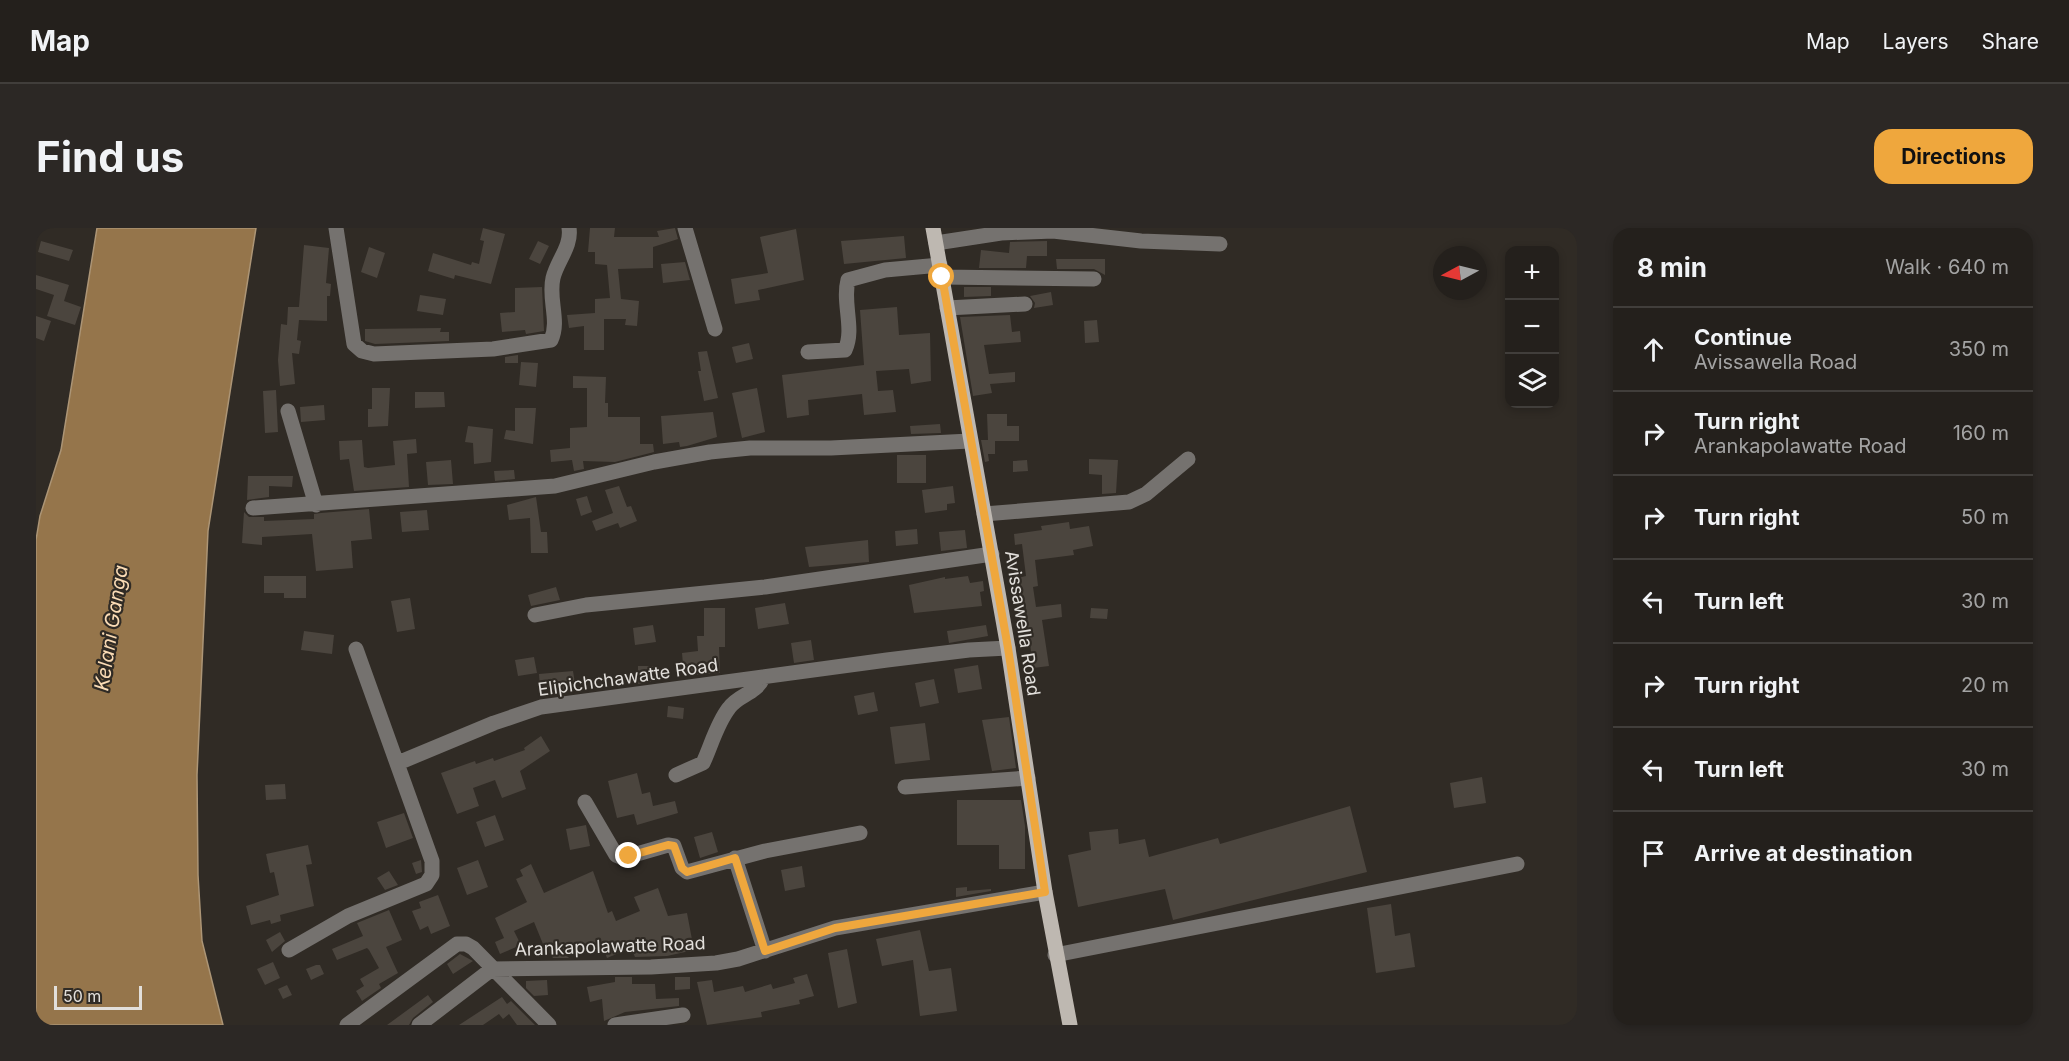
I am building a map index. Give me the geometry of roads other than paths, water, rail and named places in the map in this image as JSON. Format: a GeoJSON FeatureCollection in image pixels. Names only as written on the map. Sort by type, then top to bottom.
{"type":"FeatureCollection","features":[{"type":"Feature","properties":{"kind":"main road","name":"Avissawella Road"},"geometry":{"type":"LineString","coordinates":[[935,236],[992,554],[1045,892],[1070,1025]]}},
{"type":"Feature","properties":{"kind":"street"},"geometry":{"type":"LineString","coordinates":[[336,228],[354,344],[362,351],[374,354],[492,349],[551,340],[555,332],[551,289],[553,276],[568,243],[569,228]]}},
{"type":"Feature","properties":{"kind":"street"},"geometry":{"type":"LineString","coordinates":[[685,228],[715,329]]}},
{"type":"Feature","properties":{"kind":"street"},"geometry":{"type":"LineString","coordinates":[[935,236],[1053,231],[1141,241],[1220,244]]}},
{"type":"Feature","properties":{"kind":"street"},"geometry":{"type":"LineString","coordinates":[[808,352],[845,350],[850,339],[844,293],[848,280],[885,270],[1094,279]]}},
{"type":"Feature","properties":{"kind":"street"},"geometry":{"type":"LineString","coordinates":[[947,308],[1025,303]]}},
{"type":"Feature","properties":{"kind":"street"},"geometry":{"type":"LineString","coordinates":[[288,411],[316,504]]}},
{"type":"Feature","properties":{"kind":"street"},"geometry":{"type":"LineString","coordinates":[[253,508],[555,486],[710,452],[970,441]]}},
{"type":"Feature","properties":{"kind":"street"},"geometry":{"type":"LineString","coordinates":[[984,514],[1130,502],[1146,494],[1188,459]]}},
{"type":"Feature","properties":{"kind":"street"},"geometry":{"type":"LineString","coordinates":[[535,615],[586,605],[765,587],[992,554]]}},
{"type":"Feature","properties":{"kind":"street","name":"Elipichchawatte Road"},"geometry":{"type":"LineString","coordinates":[[398,764],[494,723],[541,707],[945,652],[1008,648]]}},
{"type":"Feature","properties":{"kind":"street"},"geometry":{"type":"LineString","coordinates":[[289,950],[348,916],[426,884],[432,875],[432,861],[356,649]]}},
{"type":"Feature","properties":{"kind":"street"},"geometry":{"type":"LineString","coordinates":[[676,775],[703,763],[727,710],[733,703],[753,692],[763,678]]}},
{"type":"Feature","properties":{"kind":"street"},"geometry":{"type":"LineString","coordinates":[[905,787],[1028,778]]}},
{"type":"Feature","properties":{"kind":"street"},"geometry":{"type":"LineString","coordinates":[[585,802],[616,855],[623,858],[668,845],[674,846],[682,868],[687,872],[735,858],[860,833]]}},
{"type":"Feature","properties":{"kind":"street"},"geometry":{"type":"LineString","coordinates":[[735,858],[765,951]]}},
{"type":"Feature","properties":{"kind":"street"},"geometry":{"type":"LineString","coordinates":[[1056,955],[1517,864]]}},
{"type":"Feature","properties":{"kind":"street","name":"Arankapolawatte Road"},"geometry":{"type":"LineString","coordinates":[[492,969],[681,966],[738,959],[835,928],[1045,892]]}},
{"type":"Feature","properties":{"kind":"street"},"geometry":{"type":"LineString","coordinates":[[347,1025],[458,944],[466,944],[473,948],[549,1025]]}},
{"type":"Feature","properties":{"kind":"street"},"geometry":{"type":"LineString","coordinates":[[419,1025],[492,969]]}},
{"type":"Feature","properties":{"kind":"street"},"geometry":{"type":"LineString","coordinates":[[615,1025],[683,1016]]}},
{"type":"Feature","properties":{"kind":"water","name":"Kelani Ganga"},"geometry":{"type":"Polygon","coordinates":[[[97,228],[256,228],[208,531],[197,775],[198,875],[202,941],[223,1025],[40,1025],[36,1015],[36,540],[40,516],[61,450],[97,228]]]}}]}
